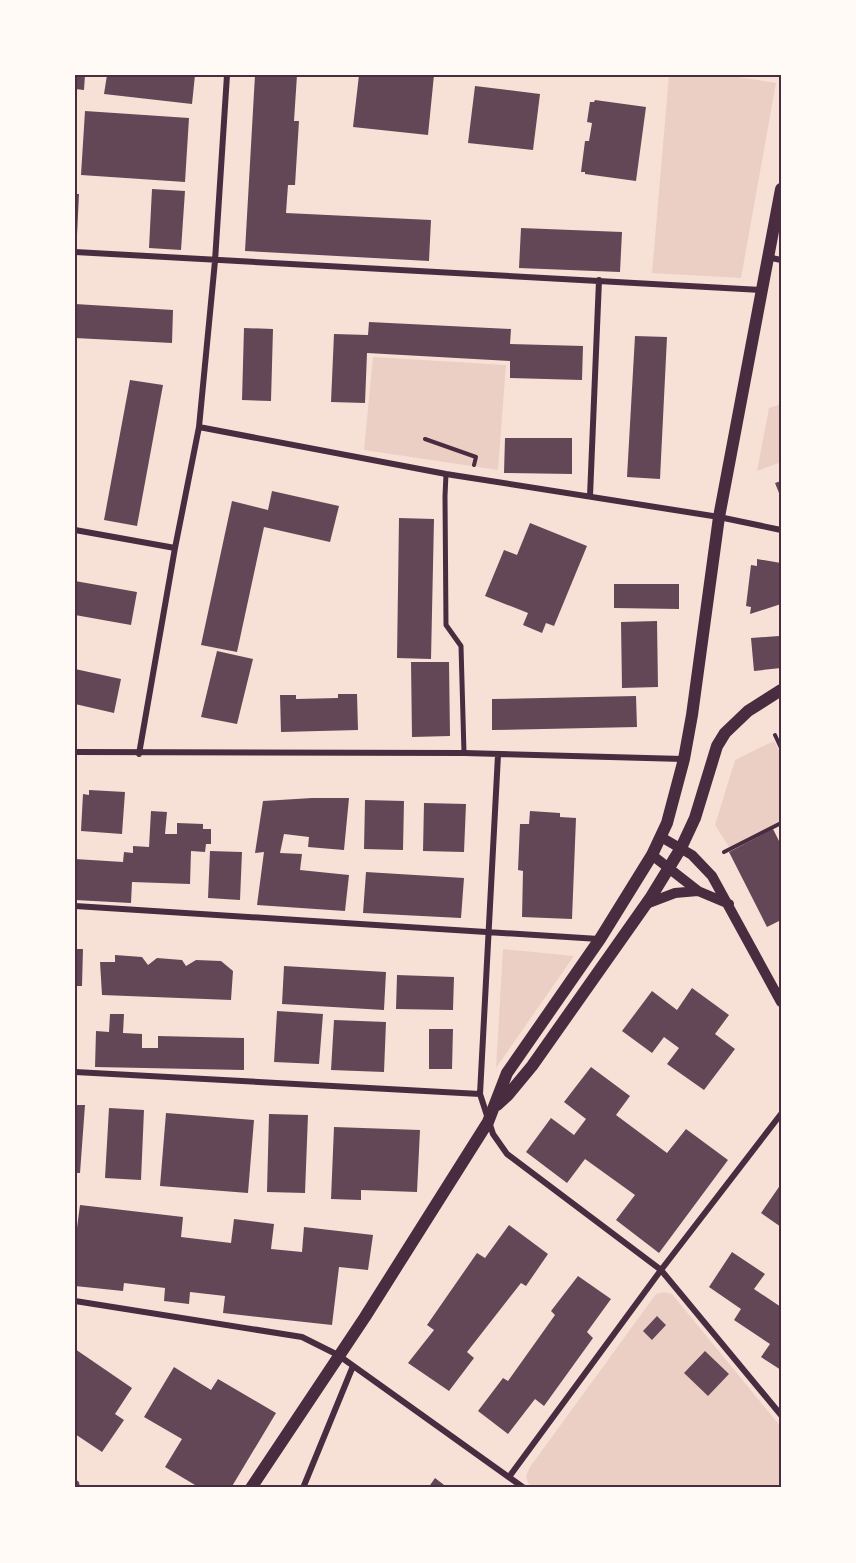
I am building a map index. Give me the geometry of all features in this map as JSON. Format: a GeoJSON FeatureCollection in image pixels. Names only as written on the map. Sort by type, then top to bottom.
{"type":"FeatureCollection","features":[{"type":"Feature","properties":{"kind":"main road"},"geometry":{"type":"LineString","coordinates":[[251,1488],[488,1122],[497,1105],[501,1088],[517,1057],[600,939],[652,855],[667,823],[684,759],[698,677],[718,517],[781,189]]}},
{"type":"Feature","properties":{"kind":"main road"},"geometry":{"type":"LineString","coordinates":[[497,1105],[532,1066],[669,868],[695,818],[717,746],[725,733],[748,711],[781,690]]}},
{"type":"Feature","properties":{"kind":"street"},"geometry":{"type":"LineString","coordinates":[[139,754],[175,548],[199,428],[215,261],[226,75]]}},
{"type":"Feature","properties":{"kind":"street"},"geometry":{"type":"LineString","coordinates":[[75,252],[761,290]]}},
{"type":"Feature","properties":{"kind":"street"},"geometry":{"type":"LineString","coordinates":[[768,257],[781,260]]}},
{"type":"Feature","properties":{"kind":"street"},"geometry":{"type":"LineString","coordinates":[[590,496],[599,280]]}},
{"type":"Feature","properties":{"kind":"street"},"geometry":{"type":"LineString","coordinates":[[199,428],[446,474],[718,517],[781,530]]}},
{"type":"Feature","properties":{"kind":"street"},"geometry":{"type":"LineString","coordinates":[[446,474],[446,625],[461,646],[464,753]]}},
{"type":"Feature","properties":{"kind":"street"},"geometry":{"type":"LineString","coordinates":[[75,530],[175,548]]}},
{"type":"Feature","properties":{"kind":"street"},"geometry":{"type":"LineString","coordinates":[[75,752],[139,754],[464,753],[684,759]]}},
{"type":"Feature","properties":{"kind":"street"},"geometry":{"type":"LineString","coordinates":[[498,755],[480,1094],[488,1122],[507,1154],[661,1270],[781,1415]]}},
{"type":"Feature","properties":{"kind":"street"},"geometry":{"type":"LineString","coordinates":[[661,837],[692,855],[712,876],[781,1002]]}},
{"type":"Feature","properties":{"kind":"street"},"geometry":{"type":"LineString","coordinates":[[652,855],[698,891],[729,904]]}},
{"type":"Feature","properties":{"kind":"street"},"geometry":{"type":"LineString","coordinates":[[646,904],[666,895],[698,891]]}},
{"type":"Feature","properties":{"kind":"street"},"geometry":{"type":"LineString","coordinates":[[75,906],[600,939]]}},
{"type":"Feature","properties":{"kind":"street"},"geometry":{"type":"LineString","coordinates":[[75,1072],[480,1094]]}},
{"type":"Feature","properties":{"kind":"street"},"geometry":{"type":"LineString","coordinates":[[509,1477],[661,1270],[781,1114]]}},
{"type":"Feature","properties":{"kind":"street"},"geometry":{"type":"LineString","coordinates":[[75,1301],[302,1338],[338,1355],[524,1488]]}},
{"type":"Feature","properties":{"kind":"street"},"geometry":{"type":"LineString","coordinates":[[303,1488],[353,1366]]}},
{"type":"Feature","properties":{"kind":"path"},"geometry":{"type":"LineString","coordinates":[[424,439],[476,457],[472,477]]}},
{"type":"Feature","properties":{"kind":"path"},"geometry":{"type":"LineString","coordinates":[[775,735],[781,748]]}},
{"type":"Feature","properties":{"kind":"path"},"geometry":{"type":"LineString","coordinates":[[724,852],[781,823]]}},
{"type":"Feature","properties":{"kind":"shaded area"},"geometry":{"type":"Polygon","coordinates":[[[669,75],[725,75],[776,83],[741,278],[652,273],[669,75]]]}},
{"type":"Feature","properties":{"kind":"shaded area"},"geometry":{"type":"Polygon","coordinates":[[[373,357],[506,365],[498,470],[364,450],[373,357]]]}},
{"type":"Feature","properties":{"kind":"shaded area"},"geometry":{"type":"Polygon","coordinates":[[[781,404],[781,462],[757,471],[769,408],[781,404]]]}},
{"type":"Feature","properties":{"kind":"shaded area"},"geometry":{"type":"Polygon","coordinates":[[[774,741],[781,754],[781,821],[729,847],[715,825],[735,760],[774,741]]]}},
{"type":"Feature","properties":{"kind":"shaded area"},"geometry":{"type":"Polygon","coordinates":[[[503,949],[574,956],[496,1068],[503,949]]]}},
{"type":"Feature","properties":{"kind":"shaded area"},"geometry":{"type":"Polygon","coordinates":[[[664,1292],[672,1294],[781,1427],[781,1488],[534,1488],[528,1483],[526,1476],[530,1467],[656,1294],[664,1292]]]}},
{"type":"Feature","properties":{"kind":"building"},"geometry":{"type":"Polygon","coordinates":[[[75,75],[85,75],[84,90],[75,89],[75,75]]]}},
{"type":"Feature","properties":{"kind":"building"},"geometry":{"type":"Polygon","coordinates":[[[107,75],[195,75],[192,104],[104,94],[107,75]]]}},
{"type":"Feature","properties":{"kind":"building"},"geometry":{"type":"Polygon","coordinates":[[[255,75],[297,75],[294,121],[299,121],[295,185],[288,185],[286,213],[431,220],[429,261],[245,251],[255,75]]]}},
{"type":"Feature","properties":{"kind":"building"},"geometry":{"type":"Polygon","coordinates":[[[359,75],[434,75],[428,135],[353,127],[359,75]]]}},
{"type":"Feature","properties":{"kind":"building"},"geometry":{"type":"Polygon","coordinates":[[[475,86],[540,94],[533,150],[468,143],[475,86]]]}},
{"type":"Feature","properties":{"kind":"building"},"geometry":{"type":"Polygon","coordinates":[[[595,100],[646,107],[636,181],[581,172],[585,141],[589,141],[592,123],[587,122],[590,102],[595,100]]]}},
{"type":"Feature","properties":{"kind":"building"},"geometry":{"type":"Polygon","coordinates":[[[85,111],[189,118],[185,182],[81,175],[85,111]]]}},
{"type":"Feature","properties":{"kind":"building"},"geometry":{"type":"Polygon","coordinates":[[[152,189],[185,191],[181,250],[149,248],[152,189]]]}},
{"type":"Feature","properties":{"kind":"building"},"geometry":{"type":"Polygon","coordinates":[[[75,194],[79,194],[77,235],[75,235],[75,194]]]}},
{"type":"Feature","properties":{"kind":"building"},"geometry":{"type":"Polygon","coordinates":[[[521,228],[622,232],[620,272],[519,268],[521,228]]]}},
{"type":"Feature","properties":{"kind":"building"},"geometry":{"type":"Polygon","coordinates":[[[75,304],[173,310],[172,343],[75,338],[75,304]]]}},
{"type":"Feature","properties":{"kind":"building"},"geometry":{"type":"Polygon","coordinates":[[[369,322],[511,329],[510,344],[583,346],[582,380],[510,378],[510,361],[367,353],[365,403],[331,402],[334,334],[368,335],[369,322]]]}},
{"type":"Feature","properties":{"kind":"building"},"geometry":{"type":"Polygon","coordinates":[[[244,328],[273,329],[271,401],[242,400],[244,328]]]}},
{"type":"Feature","properties":{"kind":"building"},"geometry":{"type":"Polygon","coordinates":[[[635,336],[667,337],[660,479],[627,477],[635,336]]]}},
{"type":"Feature","properties":{"kind":"building"},"geometry":{"type":"Polygon","coordinates":[[[130,380],[163,385],[137,526],[104,520],[130,380]]]}},
{"type":"Feature","properties":{"kind":"building"},"geometry":{"type":"Polygon","coordinates":[[[505,438],[572,438],[572,474],[504,473],[505,438]]]}},
{"type":"Feature","properties":{"kind":"building"},"geometry":{"type":"Polygon","coordinates":[[[781,481],[781,498],[775,483],[781,481]]]}},
{"type":"Feature","properties":{"kind":"building"},"geometry":{"type":"Polygon","coordinates":[[[272,491],[339,506],[330,542],[264,527],[237,652],[201,645],[232,501],[268,510],[272,491]]]}},
{"type":"Feature","properties":{"kind":"building"},"geometry":{"type":"Polygon","coordinates":[[[399,518],[434,519],[431,659],[397,658],[399,518]]]}},
{"type":"Feature","properties":{"kind":"building"},"geometry":{"type":"Polygon","coordinates":[[[530,523],[587,546],[554,626],[546,623],[542,633],[523,625],[528,613],[485,596],[504,550],[517,555],[530,523]]]}},
{"type":"Feature","properties":{"kind":"building"},"geometry":{"type":"Polygon","coordinates":[[[757,559],[781,563],[781,604],[750,614],[751,607],[746,606],[751,565],[757,566],[757,559]]]}},
{"type":"Feature","properties":{"kind":"building"},"geometry":{"type":"Polygon","coordinates":[[[75,581],[137,592],[131,625],[75,615],[75,581]]]}},
{"type":"Feature","properties":{"kind":"building"},"geometry":{"type":"Polygon","coordinates":[[[614,584],[679,584],[679,609],[614,608],[614,584]]]}},
{"type":"Feature","properties":{"kind":"building"},"geometry":{"type":"Polygon","coordinates":[[[657,621],[658,687],[622,688],[621,622],[657,621]]]}},
{"type":"Feature","properties":{"kind":"building"},"geometry":{"type":"Polygon","coordinates":[[[779,630],[781,630],[781,668],[754,671],[751,638],[779,636],[779,630]]]}},
{"type":"Feature","properties":{"kind":"building"},"geometry":{"type":"Polygon","coordinates":[[[217,651],[253,659],[237,724],[201,717],[217,651]]]}},
{"type":"Feature","properties":{"kind":"building"},"geometry":{"type":"Polygon","coordinates":[[[411,662],[449,662],[450,736],[412,737],[411,662]]]}},
{"type":"Feature","properties":{"kind":"building"},"geometry":{"type":"Polygon","coordinates":[[[75,669],[121,679],[114,713],[75,704],[75,669]]]}},
{"type":"Feature","properties":{"kind":"building"},"geometry":{"type":"Polygon","coordinates":[[[338,694],[357,694],[358,730],[281,732],[280,695],[296,695],[296,699],[338,698],[338,694]]]}},
{"type":"Feature","properties":{"kind":"building"},"geometry":{"type":"Polygon","coordinates":[[[636,696],[637,727],[492,730],[492,699],[636,696]]]}},
{"type":"Feature","properties":{"kind":"building"},"geometry":{"type":"Polygon","coordinates":[[[89,790],[125,792],[122,834],[81,831],[83,794],[89,795],[89,790]]]}},
{"type":"Feature","properties":{"kind":"building"},"geometry":{"type":"Polygon","coordinates":[[[349,798],[344,850],[308,847],[309,837],[284,834],[280,853],[302,854],[300,870],[349,875],[345,911],[257,905],[264,852],[255,853],[263,801],[349,798]]]}},
{"type":"Feature","properties":{"kind":"building"},"geometry":{"type":"Polygon","coordinates":[[[365,800],[404,801],[403,850],[364,849],[365,800]]]}},
{"type":"Feature","properties":{"kind":"building"},"geometry":{"type":"Polygon","coordinates":[[[424,803],[466,804],[464,852],[423,851],[424,803]]]}},
{"type":"Feature","properties":{"kind":"building"},"geometry":{"type":"Polygon","coordinates":[[[151,811],[167,812],[165,834],[177,834],[177,823],[203,824],[203,829],[211,829],[211,844],[206,844],[205,852],[191,851],[190,884],[132,882],[131,903],[75,900],[75,859],[123,862],[124,852],[133,853],[133,846],[149,847],[151,811]]]}},
{"type":"Feature","properties":{"kind":"building"},"geometry":{"type":"Polygon","coordinates":[[[530,811],[560,813],[560,817],[576,818],[572,919],[522,917],[523,871],[518,870],[520,824],[529,824],[530,811]]]}},
{"type":"Feature","properties":{"kind":"building"},"geometry":{"type":"Polygon","coordinates":[[[773,829],[781,845],[781,920],[767,927],[729,852],[773,829]]]}},
{"type":"Feature","properties":{"kind":"building"},"geometry":{"type":"Polygon","coordinates":[[[210,851],[242,852],[240,900],[208,898],[210,851]]]}},
{"type":"Feature","properties":{"kind":"building"},"geometry":{"type":"Polygon","coordinates":[[[366,872],[464,878],[461,918],[363,913],[366,872]]]}},
{"type":"Feature","properties":{"kind":"building"},"geometry":{"type":"Polygon","coordinates":[[[75,949],[83,949],[82,986],[75,986],[75,949]]]}},
{"type":"Feature","properties":{"kind":"building"},"geometry":{"type":"Polygon","coordinates":[[[115,955],[142,957],[148,965],[157,958],[182,960],[186,966],[196,960],[221,961],[233,971],[231,1000],[102,995],[100,962],[115,962],[115,955]]]}},
{"type":"Feature","properties":{"kind":"building"},"geometry":{"type":"Polygon","coordinates":[[[284,966],[386,972],[384,1010],[282,1004],[284,966]]]}},
{"type":"Feature","properties":{"kind":"building"},"geometry":{"type":"Polygon","coordinates":[[[397,975],[454,977],[453,1010],[396,1009],[397,975]]]}},
{"type":"Feature","properties":{"kind":"building"},"geometry":{"type":"Polygon","coordinates":[[[692,988],[729,1015],[715,1034],[735,1049],[704,1090],[667,1064],[679,1048],[664,1037],[652,1053],[622,1031],[652,991],[677,1010],[692,988]]]}},
{"type":"Feature","properties":{"kind":"building"},"geometry":{"type":"Polygon","coordinates":[[[277,1011],[323,1014],[319,1064],[274,1062],[277,1011]]]}},
{"type":"Feature","properties":{"kind":"building"},"geometry":{"type":"Polygon","coordinates":[[[110,1014],[124,1014],[123,1033],[142,1034],[142,1048],[158,1048],[158,1036],[244,1038],[244,1070],[95,1067],[96,1031],[109,1032],[110,1014]]]}},
{"type":"Feature","properties":{"kind":"building"},"geometry":{"type":"Polygon","coordinates":[[[334,1020],[386,1022],[384,1072],[331,1070],[334,1020]]]}},
{"type":"Feature","properties":{"kind":"building"},"geometry":{"type":"Polygon","coordinates":[[[429,1029],[453,1029],[452,1069],[429,1069],[429,1029]]]}},
{"type":"Feature","properties":{"kind":"building"},"geometry":{"type":"Polygon","coordinates":[[[591,1067],[630,1096],[616,1115],[667,1153],[686,1129],[728,1160],[659,1253],[616,1220],[635,1195],[585,1159],[567,1183],[526,1152],[551,1118],[574,1135],[586,1119],[564,1102],[591,1067]]]}},
{"type":"Feature","properties":{"kind":"building"},"geometry":{"type":"Polygon","coordinates":[[[75,1105],[85,1105],[80,1173],[75,1173],[75,1105]]]}},
{"type":"Feature","properties":{"kind":"building"},"geometry":{"type":"Polygon","coordinates":[[[109,1108],[144,1110],[141,1180],[105,1178],[109,1108]]]}},
{"type":"Feature","properties":{"kind":"building"},"geometry":{"type":"Polygon","coordinates":[[[166,1113],[254,1120],[248,1193],[160,1186],[166,1113]]]}},
{"type":"Feature","properties":{"kind":"building"},"geometry":{"type":"Polygon","coordinates":[[[269,1114],[308,1115],[305,1193],[267,1192],[269,1114]]]}},
{"type":"Feature","properties":{"kind":"building"},"geometry":{"type":"Polygon","coordinates":[[[334,1127],[420,1130],[417,1192],[361,1190],[361,1200],[331,1199],[334,1127]]]}},
{"type":"Feature","properties":{"kind":"building"},"geometry":{"type":"Polygon","coordinates":[[[781,1184],[781,1227],[761,1213],[781,1184]]]}},
{"type":"Feature","properties":{"kind":"building"},"geometry":{"type":"Polygon","coordinates":[[[80,1205],[183,1217],[181,1237],[231,1243],[234,1219],[274,1224],[271,1249],[302,1252],[304,1227],[373,1235],[368,1270],[339,1267],[332,1325],[223,1313],[225,1296],[190,1292],[189,1304],[164,1301],[165,1288],[124,1283],[123,1291],[75,1286],[75,1243],[80,1205]]]}},
{"type":"Feature","properties":{"kind":"building"},"geometry":{"type":"Polygon","coordinates":[[[509,1225],[548,1254],[526,1286],[521,1283],[467,1352],[474,1358],[449,1391],[408,1363],[434,1330],[427,1325],[477,1253],[485,1258],[509,1225]]]}},
{"type":"Feature","properties":{"kind":"building"},"geometry":{"type":"Polygon","coordinates":[[[732,1252],[765,1274],[754,1289],[781,1307],[781,1370],[761,1357],[770,1344],[734,1320],[741,1309],[709,1287],[732,1252]]]}},
{"type":"Feature","properties":{"kind":"building"},"geometry":{"type":"Polygon","coordinates":[[[578,1276],[611,1299],[587,1332],[593,1338],[544,1406],[535,1399],[508,1434],[478,1411],[503,1378],[508,1381],[555,1315],[551,1311],[578,1276]]]}},
{"type":"Feature","properties":{"kind":"building"},"geometry":{"type":"Polygon","coordinates":[[[657,1316],[666,1325],[652,1340],[643,1331],[657,1316]]]}},
{"type":"Feature","properties":{"kind":"building"},"geometry":{"type":"Polygon","coordinates":[[[75,1349],[132,1388],[115,1414],[124,1420],[102,1452],[75,1434],[75,1349]]]}},
{"type":"Feature","properties":{"kind":"building"},"geometry":{"type":"Polygon","coordinates":[[[705,1351],[729,1374],[708,1396],[684,1373],[705,1351]]]}},
{"type":"Feature","properties":{"kind":"building"},"geometry":{"type":"Polygon","coordinates":[[[174,1367],[211,1390],[218,1379],[276,1413],[231,1488],[200,1488],[165,1467],[182,1439],[144,1417],[174,1367]]]}},
{"type":"Feature","properties":{"kind":"building"},"geometry":{"type":"Polygon","coordinates":[[[435,1478],[448,1488],[428,1488],[435,1478]]]}},
{"type":"Feature","properties":{"kind":"building"},"geometry":{"type":"Polygon","coordinates":[[[75,1479],[79,1482],[80,1488],[75,1488],[75,1479]]]}}]}
